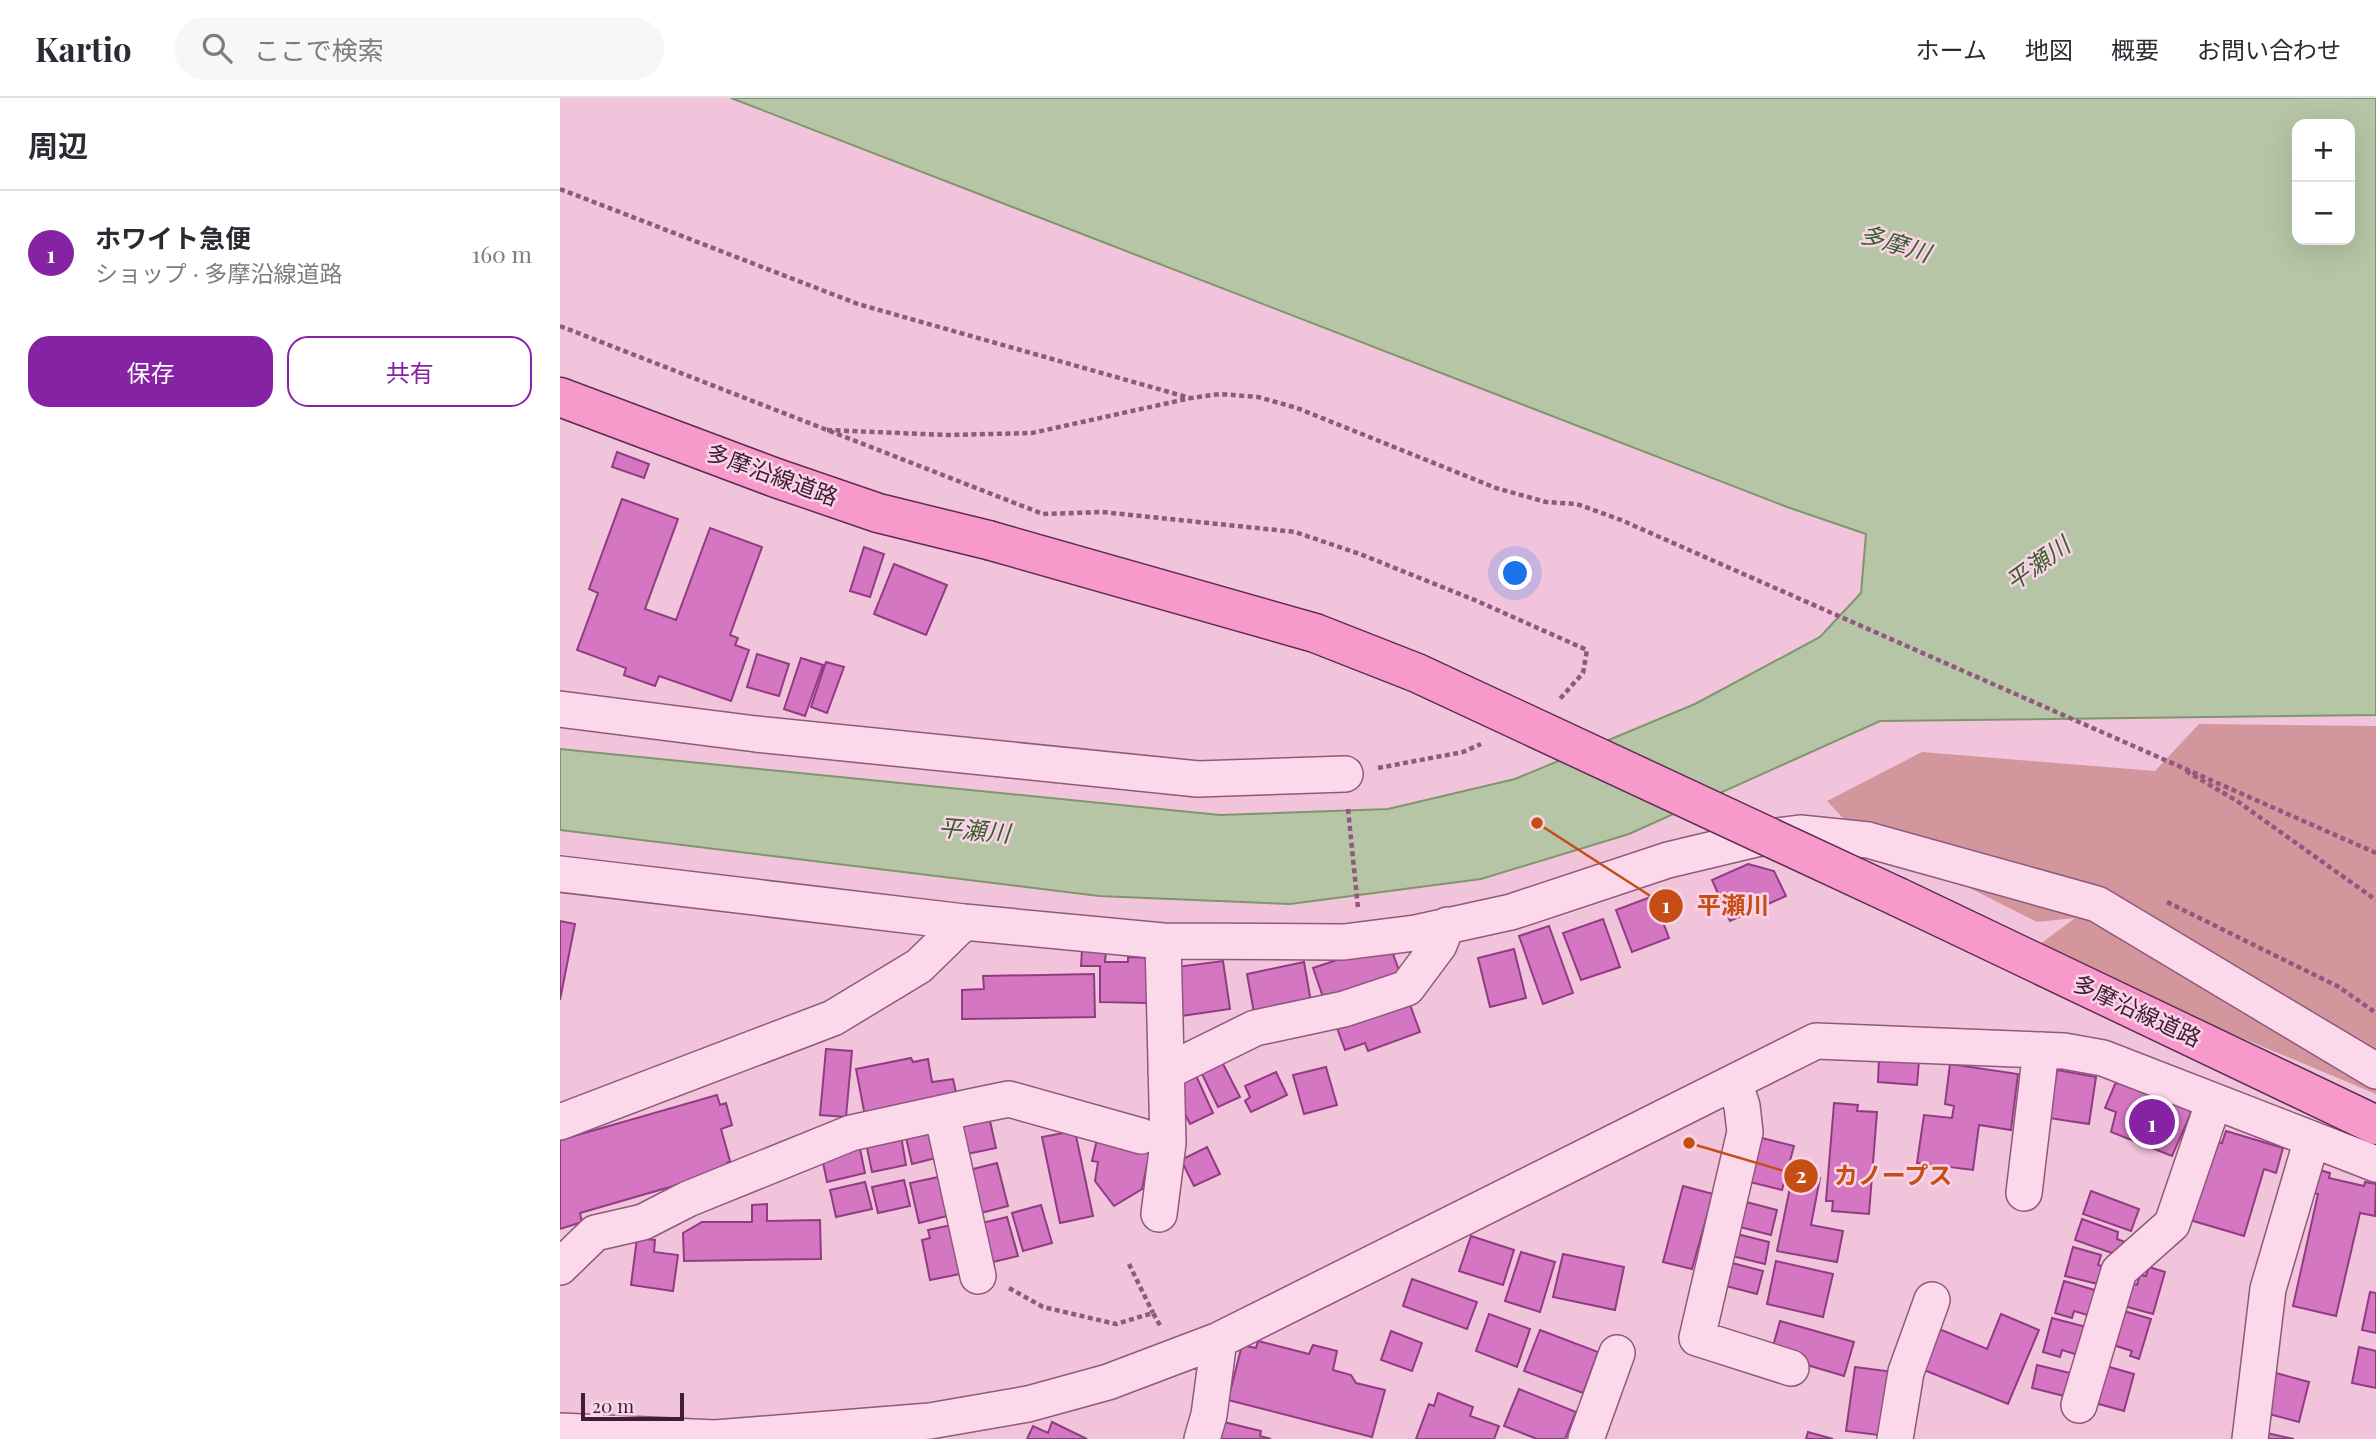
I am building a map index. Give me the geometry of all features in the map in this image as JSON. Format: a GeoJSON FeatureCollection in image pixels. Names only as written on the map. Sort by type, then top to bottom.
{"type":"FeatureCollection","features":[{"type":"Feature","properties":{"kind":"main road","name":"多摩沿線道路"},"geometry":{"type":"LineString","coordinates":[[560,397],[776,478],[865,508],[1315,633],[1404,668],[2374,1119]]}},
{"type":"Feature","properties":{"kind":"street"},"geometry":{"type":"LineString","coordinates":[[560,709],[756,734],[1198,779],[1345,774]]}},
{"type":"Feature","properties":{"kind":"street"},"geometry":{"type":"LineString","coordinates":[[560,874],[964,922],[1163,941],[1344,942],[1415,933],[1511,912],[1668,860],[1756,839],[1800,833],[1868,840],[2097,904],[2376,1070]]}},
{"type":"Feature","properties":{"kind":"street"},"geometry":{"type":"LineString","coordinates":[[560,1122],[833,1018],[919,966],[964,922]]}},
{"type":"Feature","properties":{"kind":"street"},"geometry":{"type":"LineString","coordinates":[[1166,1072],[1255,1028],[1344,1009],[1407,988],[1439,945],[1447,925]]}},
{"type":"Feature","properties":{"kind":"street"},"geometry":{"type":"LineString","coordinates":[[1159,1214],[1168,1143],[1163,941]]}},
{"type":"Feature","properties":{"kind":"street"},"geometry":{"type":"LineString","coordinates":[[574,1435],[715,1438],[930,1421],[1028,1404],[1108,1381],[1219,1340],[1816,1041],[2041,1050],[2103,1058],[2376,1164]]}},
{"type":"Feature","properties":{"kind":"street"},"geometry":{"type":"LineString","coordinates":[[2024,1193],[2041,1050]]}},
{"type":"Feature","properties":{"kind":"street"},"geometry":{"type":"LineString","coordinates":[[1734,1082],[1742,1106],[1745,1132],[1697,1338],[1791,1368]]}},
{"type":"Feature","properties":{"kind":"street"},"geometry":{"type":"LineString","coordinates":[[560,1267],[595,1233],[643,1222],[688,1199],[851,1133],[1009,1099],[1141,1136]]}},
{"type":"Feature","properties":{"kind":"street"},"geometry":{"type":"LineString","coordinates":[[2079,1405],[2119,1271],[2172,1224],[2214,1101]]}},
{"type":"Feature","properties":{"kind":"street"},"geometry":{"type":"LineString","coordinates":[[942,1114],[978,1276]]}},
{"type":"Feature","properties":{"kind":"street"},"geometry":{"type":"LineString","coordinates":[[2250,1439],[2268,1289],[2312,1139]]}},
{"type":"Feature","properties":{"kind":"street"},"geometry":{"type":"LineString","coordinates":[[1895,1439],[1906,1372],[1931,1300]]}},
{"type":"Feature","properties":{"kind":"street"},"geometry":{"type":"LineString","coordinates":[[1202,1439],[1209,1415],[1219,1340]]}},
{"type":"Feature","properties":{"kind":"street"},"geometry":{"type":"LineString","coordinates":[[1586,1439],[1617,1353]]}},
{"type":"Feature","properties":{"kind":"path"},"geometry":{"type":"LineString","coordinates":[[560,189],[858,304],[1191,398]]}},
{"type":"Feature","properties":{"kind":"path"},"geometry":{"type":"LineString","coordinates":[[560,326],[1044,514],[1102,512],[1295,532],[1464,596],[1587,650]]}},
{"type":"Feature","properties":{"kind":"path"},"geometry":{"type":"LineString","coordinates":[[827,430],[947,435],[1032,433],[1220,394],[1245,396],[1297,408],[1496,488],[1546,502],[1577,504],[1621,520],[2376,853]]}},
{"type":"Feature","properties":{"kind":"path"},"geometry":{"type":"LineString","coordinates":[[2164,758],[2237,800],[2376,900]]}},
{"type":"Feature","properties":{"kind":"path"},"geometry":{"type":"LineString","coordinates":[[1345,774],[1360,918]]}},
{"type":"Feature","properties":{"kind":"path"},"geometry":{"type":"LineString","coordinates":[[1129,1264],[1175,1356]]}},
{"type":"Feature","properties":{"kind":"path"},"geometry":{"type":"LineString","coordinates":[[978,1276],[1028,1296],[1042,1307],[1116,1324],[1153,1313]]}},
{"type":"Feature","properties":{"kind":"shaded area"},"geometry":{"type":"Polygon","coordinates":[[[2199,724],[2376,726],[2376,1094],[2032,950],[2075,918],[2037,922],[1853,829],[1827,801],[1922,752],[2155,771],[2199,724]]]}},
{"type":"Feature","properties":{"kind":"water","name":"多摩川"},"geometry":{"type":"Polygon","coordinates":[[[731,98],[2376,98],[2376,715],[1880,721],[1629,834],[1481,879],[1290,904],[1099,896],[560,830],[560,749],[1220,815],[1388,809],[1515,779],[1695,704],[1820,637],[1861,593],[1866,534],[1787,507],[731,98]]]}},
{"type":"Feature","properties":{"kind":"building"},"geometry":{"type":"Polygon","coordinates":[[[617,452],[649,464],[644,478],[612,467],[617,452]]]}},
{"type":"Feature","properties":{"kind":"building"},"geometry":{"type":"Polygon","coordinates":[[[622,499],[678,519],[645,609],[676,620],[710,528],[762,547],[730,635],[738,638],[735,645],[749,650],[731,701],[659,676],[655,686],[624,675],[626,668],[577,650],[598,593],[589,589],[622,499]]]}},
{"type":"Feature","properties":{"kind":"building"},"geometry":{"type":"Polygon","coordinates":[[[864,547],[884,554],[870,597],[850,591],[864,547]]]}},
{"type":"Feature","properties":{"kind":"building"},"geometry":{"type":"Polygon","coordinates":[[[894,564],[947,585],[926,635],[874,614],[894,564]]]}},
{"type":"Feature","properties":{"kind":"building"},"geometry":{"type":"Polygon","coordinates":[[[757,654],[789,664],[779,696],[747,687],[757,654]]]}},
{"type":"Feature","properties":{"kind":"building"},"geometry":{"type":"Polygon","coordinates":[[[801,658],[823,665],[805,716],[784,709],[801,658]]]}},
{"type":"Feature","properties":{"kind":"building"},"geometry":{"type":"Polygon","coordinates":[[[826,662],[844,667],[827,713],[811,707],[826,662]]]}},
{"type":"Feature","properties":{"kind":"building"},"geometry":{"type":"Polygon","coordinates":[[[1748,864],[1774,871],[1786,896],[1730,921],[1712,880],[1748,864]]]}},
{"type":"Feature","properties":{"kind":"building"},"geometry":{"type":"Polygon","coordinates":[[[1653,896],[1669,938],[1632,952],[1616,910],[1653,896]]]}},
{"type":"Feature","properties":{"kind":"building"},"geometry":{"type":"Polygon","coordinates":[[[1603,919],[1620,967],[1581,980],[1563,933],[1603,919]]]}},
{"type":"Feature","properties":{"kind":"building"},"geometry":{"type":"Polygon","coordinates":[[[560,921],[575,924],[560,1000],[560,921]]]}},
{"type":"Feature","properties":{"kind":"building"},"geometry":{"type":"Polygon","coordinates":[[[1549,926],[1573,993],[1543,1004],[1519,936],[1549,926]]]}},
{"type":"Feature","properties":{"kind":"building"},"geometry":{"type":"Polygon","coordinates":[[[1514,949],[1526,998],[1490,1007],[1478,958],[1514,949]]]}},
{"type":"Feature","properties":{"kind":"building"},"geometry":{"type":"Polygon","coordinates":[[[1082,950],[1106,950],[1105,962],[1128,962],[1128,957],[1148,958],[1147,1003],[1100,1002],[1100,966],[1081,966],[1082,950]]]}},
{"type":"Feature","properties":{"kind":"building"},"geometry":{"type":"Polygon","coordinates":[[[1392,951],[1401,976],[1324,1000],[1313,968],[1355,954],[1392,951]]]}},
{"type":"Feature","properties":{"kind":"building"},"geometry":{"type":"Polygon","coordinates":[[[1223,961],[1230,1009],[1181,1016],[1176,967],[1223,961]]]}},
{"type":"Feature","properties":{"kind":"building"},"geometry":{"type":"Polygon","coordinates":[[[1304,962],[1311,1002],[1254,1013],[1247,974],[1304,962]]]}},
{"type":"Feature","properties":{"kind":"building"},"geometry":{"type":"Polygon","coordinates":[[[1094,974],[1095,1017],[962,1019],[962,990],[984,989],[983,976],[1094,974]]]}},
{"type":"Feature","properties":{"kind":"building"},"geometry":{"type":"Polygon","coordinates":[[[1409,1002],[1420,1032],[1368,1051],[1365,1043],[1345,1050],[1337,1028],[1409,1002]]]}},
{"type":"Feature","properties":{"kind":"building"},"geometry":{"type":"Polygon","coordinates":[[[826,1049],[852,1051],[846,1117],[820,1115],[826,1049]]]}},
{"type":"Feature","properties":{"kind":"building"},"geometry":{"type":"Polygon","coordinates":[[[911,1058],[913,1062],[928,1059],[932,1082],[953,1079],[957,1097],[865,1116],[856,1069],[911,1058]]]}},
{"type":"Feature","properties":{"kind":"building"},"geometry":{"type":"Polygon","coordinates":[[[1879,1058],[1919,1061],[1917,1085],[1878,1082],[1879,1058]]]}},
{"type":"Feature","properties":{"kind":"building"},"geometry":{"type":"Polygon","coordinates":[[[1222,1062],[1240,1097],[1218,1107],[1201,1072],[1222,1062]]]}},
{"type":"Feature","properties":{"kind":"building"},"geometry":{"type":"Polygon","coordinates":[[[1950,1064],[2018,1074],[2011,1130],[1979,1125],[1973,1170],[1917,1163],[1924,1115],[1952,1118],[1954,1106],[1945,1104],[1950,1064]]]}},
{"type":"Feature","properties":{"kind":"building"},"geometry":{"type":"Polygon","coordinates":[[[1326,1067],[1337,1105],[1304,1114],[1293,1075],[1326,1067]]]}},
{"type":"Feature","properties":{"kind":"building"},"geometry":{"type":"Polygon","coordinates":[[[2057,1070],[2096,1077],[2089,1124],[2049,1118],[2057,1070]]]}},
{"type":"Feature","properties":{"kind":"building"},"geometry":{"type":"Polygon","coordinates":[[[1194,1071],[1213,1113],[1190,1124],[1181,1106],[1181,1077],[1194,1071]]]}},
{"type":"Feature","properties":{"kind":"building"},"geometry":{"type":"Polygon","coordinates":[[[1276,1072],[1287,1095],[1251,1112],[1245,1101],[1250,1097],[1245,1086],[1276,1072]]]}},
{"type":"Feature","properties":{"kind":"building"},"geometry":{"type":"Polygon","coordinates":[[[2124,1082],[2187,1107],[2191,1113],[2172,1156],[2111,1132],[2116,1112],[2105,1108],[2115,1084],[2124,1082]]]}},
{"type":"Feature","properties":{"kind":"building"},"geometry":{"type":"Polygon","coordinates":[[[717,1095],[720,1105],[726,1103],[732,1125],[721,1129],[730,1161],[708,1176],[580,1213],[582,1222],[560,1229],[560,1140],[717,1095]]]}},
{"type":"Feature","properties":{"kind":"building"},"geometry":{"type":"Polygon","coordinates":[[[1834,1103],[1858,1105],[1857,1111],[1877,1112],[1869,1214],[1832,1211],[1833,1201],[1826,1201],[1834,1103]]]}},
{"type":"Feature","properties":{"kind":"building"},"geometry":{"type":"Polygon","coordinates":[[[988,1112],[996,1148],[962,1155],[954,1120],[988,1112]]]}},
{"type":"Feature","properties":{"kind":"building"},"geometry":{"type":"Polygon","coordinates":[[[933,1127],[940,1157],[912,1164],[905,1133],[933,1127]]]}},
{"type":"Feature","properties":{"kind":"building"},"geometry":{"type":"Polygon","coordinates":[[[1075,1131],[1093,1216],[1060,1223],[1042,1137],[1075,1131]]]}},
{"type":"Feature","properties":{"kind":"building"},"geometry":{"type":"Polygon","coordinates":[[[2226,1131],[2283,1148],[2276,1173],[2264,1169],[2244,1236],[2190,1220],[2214,1141],[2222,1143],[2226,1131]]]}},
{"type":"Feature","properties":{"kind":"building"},"geometry":{"type":"Polygon","coordinates":[[[1098,1135],[1151,1147],[1142,1189],[1114,1206],[1095,1181],[1098,1162],[1092,1161],[1098,1135]]]}},
{"type":"Feature","properties":{"kind":"building"},"geometry":{"type":"Polygon","coordinates":[[[901,1136],[906,1165],[872,1172],[866,1143],[901,1136]]]}},
{"type":"Feature","properties":{"kind":"building"},"geometry":{"type":"Polygon","coordinates":[[[1754,1136],[1794,1146],[1782,1190],[1742,1180],[1754,1136]]]}},
{"type":"Feature","properties":{"kind":"building"},"geometry":{"type":"Polygon","coordinates":[[[859,1144],[865,1173],[827,1182],[821,1153],[859,1144]]]}},
{"type":"Feature","properties":{"kind":"building"},"geometry":{"type":"Polygon","coordinates":[[[1207,1147],[1220,1174],[1194,1186],[1181,1160],[1207,1147]]]}},
{"type":"Feature","properties":{"kind":"building"},"geometry":{"type":"Polygon","coordinates":[[[997,1163],[1008,1206],[977,1214],[965,1171],[997,1163]]]}},
{"type":"Feature","properties":{"kind":"building"},"geometry":{"type":"Polygon","coordinates":[[[2316,1169],[2330,1173],[2329,1178],[2364,1186],[2365,1182],[2376,1184],[2375,1216],[2360,1213],[2336,1316],[2293,1306],[2318,1194],[2311,1193],[2316,1169]]]}},
{"type":"Feature","properties":{"kind":"building"},"geometry":{"type":"Polygon","coordinates":[[[1793,1173],[1820,1178],[1811,1225],[1843,1231],[1837,1262],[1777,1251],[1793,1173]]]}},
{"type":"Feature","properties":{"kind":"building"},"geometry":{"type":"Polygon","coordinates":[[[943,1176],[951,1215],[919,1223],[910,1183],[943,1176]]]}},
{"type":"Feature","properties":{"kind":"building"},"geometry":{"type":"Polygon","coordinates":[[[904,1180],[910,1206],[878,1213],[872,1187],[904,1180]]]}},
{"type":"Feature","properties":{"kind":"building"},"geometry":{"type":"Polygon","coordinates":[[[865,1182],[872,1209],[836,1217],[830,1190],[865,1182]]]}},
{"type":"Feature","properties":{"kind":"building"},"geometry":{"type":"Polygon","coordinates":[[[1683,1186],[1713,1194],[1692,1269],[1663,1262],[1683,1186]]]}},
{"type":"Feature","properties":{"kind":"building"},"geometry":{"type":"Polygon","coordinates":[[[2091,1191],[2139,1209],[2131,1231],[2083,1214],[2091,1191]]]}},
{"type":"Feature","properties":{"kind":"building"},"geometry":{"type":"Polygon","coordinates":[[[1746,1202],[1777,1210],[1771,1235],[1740,1227],[1746,1202]]]}},
{"type":"Feature","properties":{"kind":"building"},"geometry":{"type":"Polygon","coordinates":[[[767,1204],[767,1221],[820,1220],[821,1259],[684,1261],[683,1233],[702,1222],[752,1222],[752,1205],[767,1204]]]}},
{"type":"Feature","properties":{"kind":"building"},"geometry":{"type":"Polygon","coordinates":[[[1041,1205],[1052,1243],[1023,1251],[1012,1213],[1041,1205]]]}},
{"type":"Feature","properties":{"kind":"building"},"geometry":{"type":"Polygon","coordinates":[[[1007,1217],[1018,1256],[989,1263],[978,1224],[1007,1217]]]}},
{"type":"Feature","properties":{"kind":"building"},"geometry":{"type":"Polygon","coordinates":[[[2082,1219],[2118,1232],[2117,1239],[2128,1243],[2123,1257],[2075,1240],[2082,1219]]]}},
{"type":"Feature","properties":{"kind":"building"},"geometry":{"type":"Polygon","coordinates":[[[956,1224],[965,1273],[930,1280],[922,1240],[930,1238],[928,1230],[956,1224]]]}},
{"type":"Feature","properties":{"kind":"building"},"geometry":{"type":"Polygon","coordinates":[[[1737,1234],[1769,1242],[1765,1264],[1732,1256],[1737,1234]]]}},
{"type":"Feature","properties":{"kind":"building"},"geometry":{"type":"Polygon","coordinates":[[[1471,1236],[1514,1250],[1503,1285],[1459,1271],[1471,1236]]]}},
{"type":"Feature","properties":{"kind":"building"},"geometry":{"type":"Polygon","coordinates":[[[637,1238],[655,1240],[654,1252],[678,1255],[673,1291],[631,1285],[637,1238]]]}},
{"type":"Feature","properties":{"kind":"building"},"geometry":{"type":"Polygon","coordinates":[[[2073,1247],[2101,1255],[2098,1265],[2107,1267],[2102,1285],[2065,1276],[2073,1247]]]}},
{"type":"Feature","properties":{"kind":"building"},"geometry":{"type":"Polygon","coordinates":[[[1521,1252],[1555,1262],[1540,1312],[1505,1301],[1521,1252]]]}},
{"type":"Feature","properties":{"kind":"building"},"geometry":{"type":"Polygon","coordinates":[[[1563,1254],[1624,1267],[1615,1310],[1553,1297],[1563,1254]]]}},
{"type":"Feature","properties":{"kind":"building"},"geometry":{"type":"Polygon","coordinates":[[[1776,1261],[1833,1274],[1823,1317],[1767,1304],[1776,1261]]]}},
{"type":"Feature","properties":{"kind":"building"},"geometry":{"type":"Polygon","coordinates":[[[1732,1263],[1763,1271],[1757,1294],[1726,1286],[1732,1263]]]}},
{"type":"Feature","properties":{"kind":"building"},"geometry":{"type":"Polygon","coordinates":[[[2149,1267],[2165,1272],[2153,1314],[2124,1306],[2131,1283],[2137,1285],[2140,1275],[2146,1276],[2149,1267]]]}},
{"type":"Feature","properties":{"kind":"building"},"geometry":{"type":"Polygon","coordinates":[[[1412,1279],[1477,1302],[1467,1329],[1403,1306],[1412,1279]]]}},
{"type":"Feature","properties":{"kind":"building"},"geometry":{"type":"Polygon","coordinates":[[[2064,1281],[2098,1291],[2091,1316],[2074,1311],[2072,1318],[2055,1313],[2064,1281]]]}},
{"type":"Feature","properties":{"kind":"building"},"geometry":{"type":"Polygon","coordinates":[[[2370,1292],[2376,1293],[2376,1333],[2362,1330],[2370,1292]]]}},
{"type":"Feature","properties":{"kind":"building"},"geometry":{"type":"Polygon","coordinates":[[[2124,1311],[2151,1319],[2139,1359],[2130,1356],[2132,1351],[2113,1345],[2124,1311]]]}},
{"type":"Feature","properties":{"kind":"building"},"geometry":{"type":"Polygon","coordinates":[[[1489,1314],[1530,1329],[1517,1367],[1476,1351],[1489,1314]]]}},
{"type":"Feature","properties":{"kind":"building"},"geometry":{"type":"Polygon","coordinates":[[[2001,1314],[2039,1330],[2008,1404],[1909,1364],[1925,1323],[1987,1349],[2001,1314]]]}},
{"type":"Feature","properties":{"kind":"building"},"geometry":{"type":"Polygon","coordinates":[[[2052,1318],[2086,1327],[2078,1355],[2062,1350],[2060,1357],[2043,1352],[2052,1318]]]}},
{"type":"Feature","properties":{"kind":"building"},"geometry":{"type":"Polygon","coordinates":[[[1780,1321],[1854,1342],[1844,1376],[1797,1362],[1772,1350],[1780,1321]]]}},
{"type":"Feature","properties":{"kind":"building"},"geometry":{"type":"Polygon","coordinates":[[[1540,1330],[1598,1352],[1583,1393],[1524,1371],[1540,1330]]]}},
{"type":"Feature","properties":{"kind":"building"},"geometry":{"type":"Polygon","coordinates":[[[1391,1331],[1422,1343],[1412,1371],[1381,1360],[1391,1331]]]}},
{"type":"Feature","properties":{"kind":"building"},"geometry":{"type":"Polygon","coordinates":[[[1258,1341],[1309,1354],[1313,1345],[1337,1351],[1333,1370],[1351,1375],[1356,1383],[1385,1390],[1372,1437],[1228,1400],[1242,1345],[1256,1348],[1258,1341]]]}},
{"type":"Feature","properties":{"kind":"building"},"geometry":{"type":"Polygon","coordinates":[[[2359,1347],[2376,1351],[2376,1388],[2352,1383],[2359,1347]]]}},
{"type":"Feature","properties":{"kind":"building"},"geometry":{"type":"Polygon","coordinates":[[[2037,1365],[2074,1374],[2068,1397],[2032,1388],[2037,1365]]]}},
{"type":"Feature","properties":{"kind":"building"},"geometry":{"type":"Polygon","coordinates":[[[2106,1366],[2134,1374],[2124,1411],[2095,1403],[2106,1366]]]}},
{"type":"Feature","properties":{"kind":"building"},"geometry":{"type":"Polygon","coordinates":[[[1855,1367],[1894,1372],[1886,1436],[1846,1431],[1855,1367]]]}},
{"type":"Feature","properties":{"kind":"building"},"geometry":{"type":"Polygon","coordinates":[[[2276,1373],[2309,1382],[2299,1422],[2265,1413],[2276,1373]]]}},
{"type":"Feature","properties":{"kind":"building"},"geometry":{"type":"Polygon","coordinates":[[[1519,1389],[1576,1412],[1565,1439],[1537,1439],[1504,1426],[1519,1389]]]}},
{"type":"Feature","properties":{"kind":"building"},"geometry":{"type":"Polygon","coordinates":[[[1438,1393],[1473,1407],[1470,1416],[1499,1426],[1494,1439],[1416,1439],[1429,1404],[1434,1406],[1438,1393]]]}},
{"type":"Feature","properties":{"kind":"building"},"geometry":{"type":"Polygon","coordinates":[[[1052,1422],[1087,1439],[1027,1439],[1033,1426],[1048,1433],[1052,1422]]]}},
{"type":"Feature","properties":{"kind":"building"},"geometry":{"type":"Polygon","coordinates":[[[1224,1422],[1261,1431],[1260,1436],[1271,1439],[1220,1439],[1224,1422]]]}},
{"type":"Feature","properties":{"kind":"building"},"geometry":{"type":"Polygon","coordinates":[[[1808,1432],[1833,1439],[1806,1439],[1808,1432]]]}},
{"type":"Feature","properties":{"kind":"building"},"geometry":{"type":"Polygon","coordinates":[[[2267,1433],[2294,1439],[2266,1439],[2267,1433]]]}},
{"type":"Feature","properties":{"kind":"place","name":"平瀬川"},"geometry":{"type":"Point","coordinates":[1537,823]}},
{"type":"Feature","properties":{"kind":"place","name":"ホワイト急便"},"geometry":{"type":"Point","coordinates":[2152,1122]}},
{"type":"Feature","properties":{"kind":"place","name":"カノープス"},"geometry":{"type":"Point","coordinates":[1689,1143]}}]}
